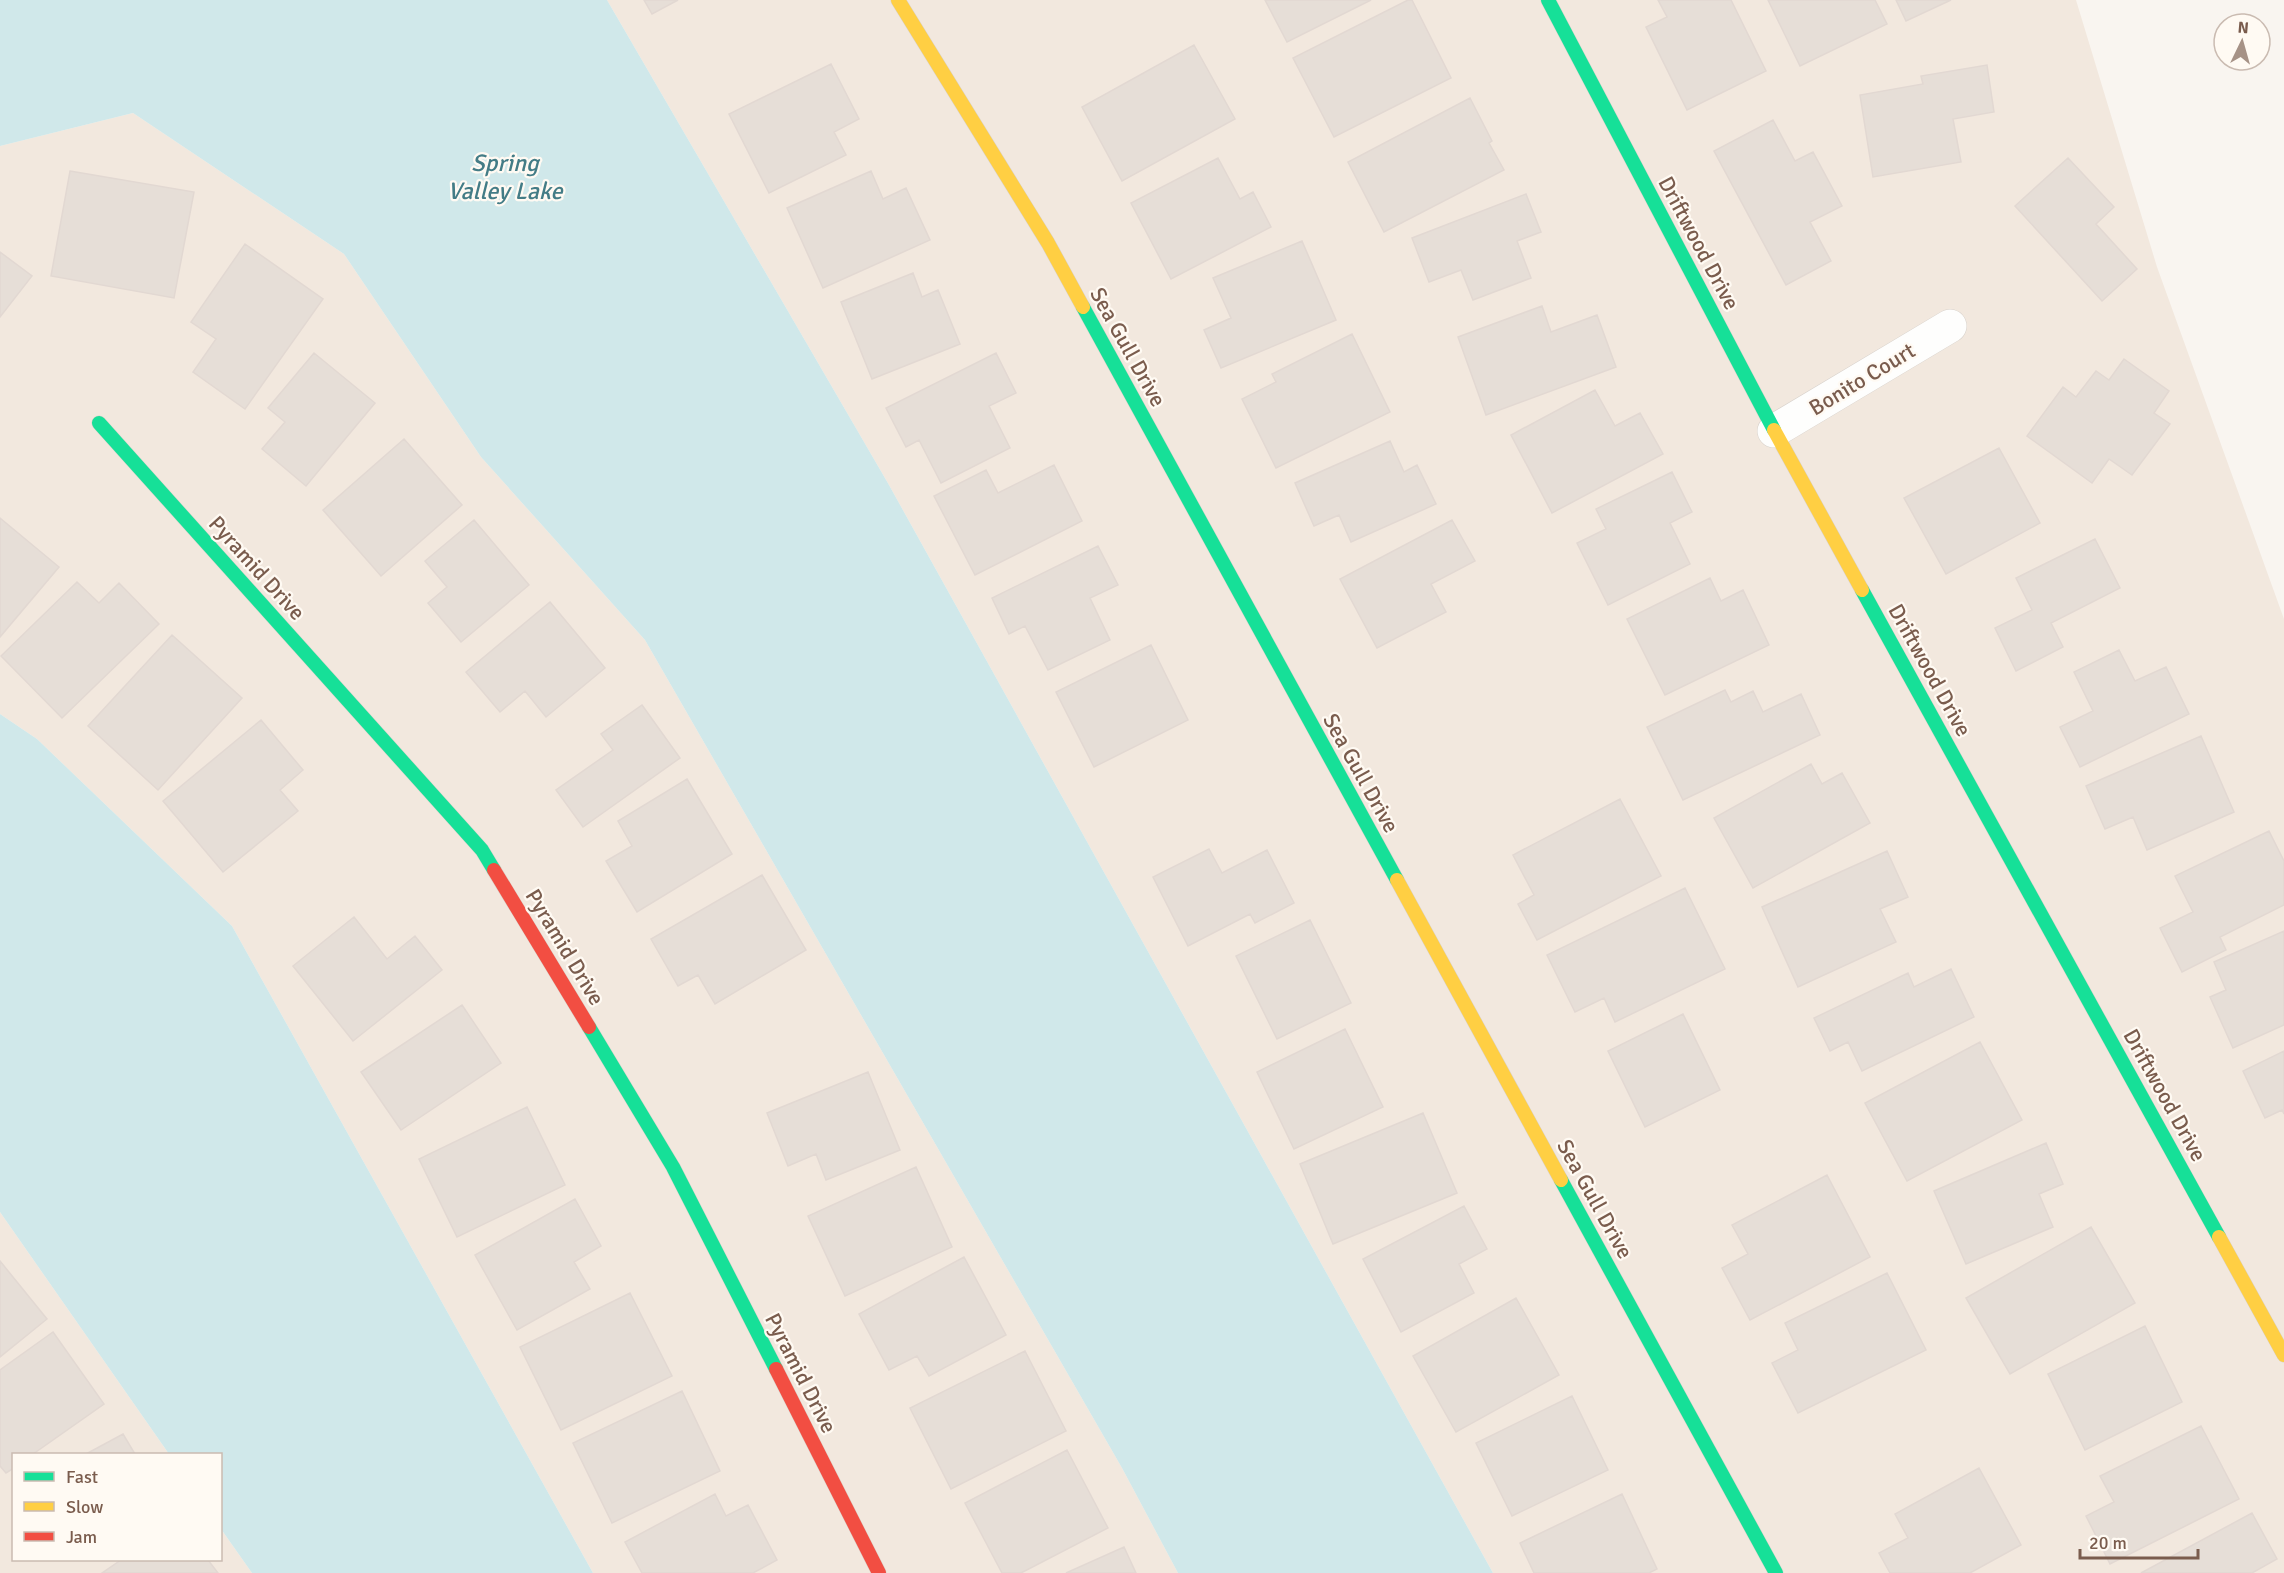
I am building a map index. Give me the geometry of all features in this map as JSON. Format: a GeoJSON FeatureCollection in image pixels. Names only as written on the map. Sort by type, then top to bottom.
{"type":"FeatureCollection","features":[{"type":"Feature","properties":{"kind":"street","name":"Sea Gull Drive"},"geometry":{"type":"LineString","coordinates":[[898,0],[1048,243],[1776,1573]]}},
{"type":"Feature","properties":{"kind":"street","name":"Driftwood Drive"},"geometry":{"type":"LineString","coordinates":[[1548,0],[1774,432],[2284,1355]]}},
{"type":"Feature","properties":{"kind":"street","name":"Bonito Court"},"geometry":{"type":"LineString","coordinates":[[1774,432],[1950,326]]}},
{"type":"Feature","properties":{"kind":"street","name":"Pyramid Drive"},"geometry":{"type":"LineString","coordinates":[[99,423],[482,850],[674,1167],[879,1573]]}},
{"type":"Feature","properties":{"kind":"shaded area"},"geometry":{"type":"Polygon","coordinates":[[[607,0],[2076,0],[2157,267],[2284,619],[2284,1573],[1493,1573],[889,485],[607,0]]]}},
{"type":"Feature","properties":{"kind":"shaded area"},"geometry":{"type":"Polygon","coordinates":[[[133,113],[344,254],[481,457],[645,640],[1122,1468],[1178,1573],[593,1573],[232,926],[37,739],[0,714],[0,146],[133,113]]]}},
{"type":"Feature","properties":{"kind":"shaded area"},"geometry":{"type":"Polygon","coordinates":[[[0,1212],[168,1453],[12,1453],[12,1561],[222,1561],[222,1530],[252,1573],[0,1573],[0,1212]]]}},
{"type":"Feature","properties":{"kind":"water","name":"Spring Valley Lake"},"geometry":{"type":"Polygon","coordinates":[[[0,0],[607,0],[889,485],[1493,1573],[1178,1573],[1122,1468],[645,640],[481,457],[344,254],[133,113],[0,146],[0,0]]]}},
{"type":"Feature","properties":{"kind":"water"},"geometry":{"type":"Polygon","coordinates":[[[0,714],[37,739],[232,926],[593,1573],[252,1573],[222,1530],[222,1453],[168,1453],[0,1212],[0,714]]]}},
{"type":"Feature","properties":{"kind":"building"},"geometry":{"type":"Polygon","coordinates":[[[644,0],[678,0],[652,14],[644,0]]]}},
{"type":"Feature","properties":{"kind":"building"},"geometry":{"type":"Polygon","coordinates":[[[1265,0],[1371,0],[1287,42],[1265,0]]]}},
{"type":"Feature","properties":{"kind":"building"},"geometry":{"type":"Polygon","coordinates":[[[1412,0],[1451,78],[1334,137],[1293,58],[1412,0]]]}},
{"type":"Feature","properties":{"kind":"building"},"geometry":{"type":"Polygon","coordinates":[[[1658,0],[1731,0],[1766,71],[1687,110],[1646,27],[1667,17],[1658,0]]]}},
{"type":"Feature","properties":{"kind":"building"},"geometry":{"type":"Polygon","coordinates":[[[1768,0],[1875,0],[1887,24],[1800,66],[1768,0]]]}},
{"type":"Feature","properties":{"kind":"building"},"geometry":{"type":"Polygon","coordinates":[[[1896,0],[1951,0],[1906,21],[1896,0]]]}},
{"type":"Feature","properties":{"kind":"building"},"geometry":{"type":"Polygon","coordinates":[[[1194,45],[1235,119],[1122,181],[1082,107],[1194,45]]]}},
{"type":"Feature","properties":{"kind":"building"},"geometry":{"type":"Polygon","coordinates":[[[831,64],[859,119],[834,132],[846,155],[769,193],[729,114],[831,64]]]}},
{"type":"Feature","properties":{"kind":"building"},"geometry":{"type":"Polygon","coordinates":[[[1987,65],[1994,112],[1953,119],[1961,162],[1873,177],[1860,95],[1923,84],[1921,76],[1987,65]]]}},
{"type":"Feature","properties":{"kind":"building"},"geometry":{"type":"Polygon","coordinates":[[[1470,98],[1492,141],[1489,143],[1504,170],[1384,232],[1348,162],[1470,98]]]}},
{"type":"Feature","properties":{"kind":"building"},"geometry":{"type":"Polygon","coordinates":[[[1773,120],[1795,161],[1813,152],[1842,206],[1810,222],[1831,261],[1786,285],[1714,151],[1773,120]]]}},
{"type":"Feature","properties":{"kind":"building"},"geometry":{"type":"Polygon","coordinates":[[[1218,158],[1240,199],[1253,192],[1271,227],[1171,279],[1131,203],[1218,158]]]}},
{"type":"Feature","properties":{"kind":"building"},"geometry":{"type":"Polygon","coordinates":[[[2068,158],[2114,207],[2096,224],[2137,269],[2102,301],[2015,206],[2068,158]]]}},
{"type":"Feature","properties":{"kind":"building"},"geometry":{"type":"Polygon","coordinates":[[[70,171],[194,192],[174,298],[51,276],[70,171]]]}},
{"type":"Feature","properties":{"kind":"building"},"geometry":{"type":"Polygon","coordinates":[[[871,171],[883,199],[906,188],[930,240],[823,288],[787,208],[871,171]]]}},
{"type":"Feature","properties":{"kind":"building"},"geometry":{"type":"Polygon","coordinates":[[[1526,194],[1541,232],[1517,241],[1531,278],[1473,300],[1461,270],[1429,282],[1412,238],[1526,194]]]}},
{"type":"Feature","properties":{"kind":"building"},"geometry":{"type":"Polygon","coordinates":[[[1302,241],[1336,320],[1221,368],[1204,330],[1231,318],[1213,278],[1302,241]]]}},
{"type":"Feature","properties":{"kind":"building"},"geometry":{"type":"Polygon","coordinates":[[[245,244],[323,299],[245,409],[193,372],[216,339],[191,322],[245,244]]]}},
{"type":"Feature","properties":{"kind":"building"},"geometry":{"type":"Polygon","coordinates":[[[0,252],[32,276],[0,317],[0,252]]]}},
{"type":"Feature","properties":{"kind":"building"},"geometry":{"type":"Polygon","coordinates":[[[913,273],[922,297],[938,290],[960,344],[872,379],[841,302],[913,273]]]}},
{"type":"Feature","properties":{"kind":"building"},"geometry":{"type":"Polygon","coordinates":[[[1542,306],[1551,332],[1597,315],[1616,367],[1486,415],[1458,337],[1542,306]]]}},
{"type":"Feature","properties":{"kind":"building"},"geometry":{"type":"Polygon","coordinates":[[[1352,334],[1390,412],[1276,468],[1242,399],[1276,382],[1272,374],[1352,334]]]}},
{"type":"Feature","properties":{"kind":"building"},"geometry":{"type":"Polygon","coordinates":[[[314,353],[375,403],[306,486],[262,449],[285,422],[268,408],[314,353]]]}},
{"type":"Feature","properties":{"kind":"building"},"geometry":{"type":"Polygon","coordinates":[[[996,353],[1016,393],[989,406],[1010,448],[941,483],[919,440],[906,447],[886,408],[996,353]]]}},
{"type":"Feature","properties":{"kind":"building"},"geometry":{"type":"Polygon","coordinates":[[[2124,359],[2169,391],[2154,413],[2170,424],[2132,475],[2109,459],[2092,483],[2027,436],[2063,387],[2076,397],[2096,371],[2109,380],[2124,359]]]}},
{"type":"Feature","properties":{"kind":"building"},"geometry":{"type":"Polygon","coordinates":[[[1595,390],[1615,426],[1640,413],[1663,454],[1552,513],[1511,435],[1595,390]]]}},
{"type":"Feature","properties":{"kind":"building"},"geometry":{"type":"Polygon","coordinates":[[[404,439],[462,505],[381,576],[323,510],[404,439]]]}},
{"type":"Feature","properties":{"kind":"building"},"geometry":{"type":"Polygon","coordinates":[[[1390,441],[1404,472],[1417,465],[1436,504],[1351,542],[1339,515],[1314,526],[1295,483],[1390,441]]]}},
{"type":"Feature","properties":{"kind":"building"},"geometry":{"type":"Polygon","coordinates":[[[1999,448],[2040,523],[1946,574],[1904,498],[1999,448]]]}},
{"type":"Feature","properties":{"kind":"building"},"geometry":{"type":"Polygon","coordinates":[[[1054,465],[1082,521],[975,575],[934,496],[986,470],[998,493],[1054,465]]]}},
{"type":"Feature","properties":{"kind":"building"},"geometry":{"type":"Polygon","coordinates":[[[1672,472],[1692,512],[1670,523],[1690,564],[1608,605],[1577,543],[1606,529],[1596,509],[1672,472]]]}},
{"type":"Feature","properties":{"kind":"building"},"geometry":{"type":"Polygon","coordinates":[[[0,518],[59,567],[0,637],[0,518]]]}},
{"type":"Feature","properties":{"kind":"building"},"geometry":{"type":"Polygon","coordinates":[[[474,520],[529,585],[461,642],[428,603],[447,587],[425,561],[474,520]]]}},
{"type":"Feature","properties":{"kind":"building"},"geometry":{"type":"Polygon","coordinates":[[[1452,520],[1475,561],[1431,584],[1446,612],[1377,648],[1340,579],[1452,520]]]}},
{"type":"Feature","properties":{"kind":"building"},"geometry":{"type":"Polygon","coordinates":[[[2095,539],[2120,588],[2051,623],[2063,647],[2016,671],[1995,628],[2032,610],[2016,578],[2095,539]]]}},
{"type":"Feature","properties":{"kind":"building"},"geometry":{"type":"Polygon","coordinates":[[[1098,546],[1118,585],[1090,598],[1110,640],[1048,670],[1025,626],[1009,634],[992,598],[1098,546]]]}},
{"type":"Feature","properties":{"kind":"building"},"geometry":{"type":"Polygon","coordinates":[[[1710,578],[1721,601],[1743,590],[1769,645],[1665,695],[1627,619],[1710,578]]]}},
{"type":"Feature","properties":{"kind":"building"},"geometry":{"type":"Polygon","coordinates":[[[77,582],[99,603],[119,583],[159,624],[62,718],[1,656],[77,582]]]}},
{"type":"Feature","properties":{"kind":"building"},"geometry":{"type":"Polygon","coordinates":[[[550,602],[605,668],[546,717],[525,691],[500,712],[466,672],[550,602]]]}},
{"type":"Feature","properties":{"kind":"building"},"geometry":{"type":"Polygon","coordinates":[[[172,635],[242,698],[158,790],[88,726],[172,635]]]}},
{"type":"Feature","properties":{"kind":"building"},"geometry":{"type":"Polygon","coordinates":[[[1151,645],[1188,720],[1094,767],[1056,692],[1151,645]]]}},
{"type":"Feature","properties":{"kind":"building"},"geometry":{"type":"Polygon","coordinates":[[[2119,650],[2135,681],[2166,667],[2189,714],[2080,767],[2060,727],[2093,711],[2074,672],[2119,650]]]}},
{"type":"Feature","properties":{"kind":"building"},"geometry":{"type":"Polygon","coordinates":[[[1725,690],[1731,702],[1753,691],[1763,712],[1801,694],[1820,735],[1683,800],[1647,727],[1725,690]]]}},
{"type":"Feature","properties":{"kind":"building"},"geometry":{"type":"Polygon","coordinates":[[[642,705],[680,758],[583,827],[556,790],[613,750],[601,734],[642,705]]]}},
{"type":"Feature","properties":{"kind":"building"},"geometry":{"type":"Polygon","coordinates":[[[261,720],[303,770],[280,790],[298,811],[223,872],[163,801],[261,720]]]}},
{"type":"Feature","properties":{"kind":"building"},"geometry":{"type":"Polygon","coordinates":[[[2201,736],[2234,812],[2147,850],[2133,817],[2105,829],[2086,786],[2201,736]]]}},
{"type":"Feature","properties":{"kind":"building"},"geometry":{"type":"Polygon","coordinates":[[[1811,764],[1822,784],[1842,773],[1870,823],[1753,888],[1714,818],[1811,764]]]}},
{"type":"Feature","properties":{"kind":"building"},"geometry":{"type":"Polygon","coordinates":[[[687,779],[732,854],[637,912],[606,861],[632,846],[618,821],[687,779]]]}},
{"type":"Feature","properties":{"kind":"building"},"geometry":{"type":"Polygon","coordinates":[[[1620,799],[1661,876],[1537,940],[1518,904],[1534,895],[1513,855],[1620,799]]]}},
{"type":"Feature","properties":{"kind":"building"},"geometry":{"type":"Polygon","coordinates":[[[2269,831],[2284,861],[2284,905],[2220,937],[2226,950],[2182,972],[2160,928],[2193,912],[2175,876],[2269,831]]]}},
{"type":"Feature","properties":{"kind":"building"},"geometry":{"type":"Polygon","coordinates":[[[1209,849],[1222,873],[1267,850],[1294,903],[1255,923],[1250,914],[1188,946],[1153,877],[1209,849]]]}},
{"type":"Feature","properties":{"kind":"building"},"geometry":{"type":"Polygon","coordinates":[[[1887,851],[1908,897],[1880,909],[1896,942],[1798,987],[1762,907],[1887,851]]]}},
{"type":"Feature","properties":{"kind":"building"},"geometry":{"type":"Polygon","coordinates":[[[762,875],[806,950],[715,1004],[698,975],[678,986],[651,939],[762,875]]]}},
{"type":"Feature","properties":{"kind":"building"},"geometry":{"type":"Polygon","coordinates":[[[1685,888],[1725,969],[1615,1022],[1604,998],[1575,1012],[1547,955],[1685,888]]]}},
{"type":"Feature","properties":{"kind":"building"},"geometry":{"type":"Polygon","coordinates":[[[354,917],[387,959],[415,936],[442,970],[353,1041],[293,966],[354,917]]]}},
{"type":"Feature","properties":{"kind":"building"},"geometry":{"type":"Polygon","coordinates":[[[1310,920],[1351,1003],[1277,1039],[1236,956],[1310,920]]]}},
{"type":"Feature","properties":{"kind":"building"},"geometry":{"type":"Polygon","coordinates":[[[2284,931],[2284,1025],[2233,1048],[2210,997],[2226,990],[2214,962],[2284,931]]]}},
{"type":"Feature","properties":{"kind":"building"},"geometry":{"type":"Polygon","coordinates":[[[1951,969],[1974,1017],[1862,1071],[1848,1042],[1830,1051],[1814,1018],[1908,973],[1914,987],[1951,969]]]}},
{"type":"Feature","properties":{"kind":"building"},"geometry":{"type":"Polygon","coordinates":[[[462,1005],[501,1063],[401,1130],[361,1072],[462,1005]]]}},
{"type":"Feature","properties":{"kind":"building"},"geometry":{"type":"Polygon","coordinates":[[[1683,1014],[1720,1090],[1645,1127],[1608,1051],[1683,1014]]]}},
{"type":"Feature","properties":{"kind":"building"},"geometry":{"type":"Polygon","coordinates":[[[1345,1029],[1383,1107],[1294,1149],[1257,1072],[1345,1029]]]}},
{"type":"Feature","properties":{"kind":"building"},"geometry":{"type":"Polygon","coordinates":[[[1980,1042],[2022,1120],[1907,1181],[1865,1103],[1980,1042]]]}},
{"type":"Feature","properties":{"kind":"building"},"geometry":{"type":"Polygon","coordinates":[[[2284,1051],[2284,1114],[2282,1110],[2265,1118],[2243,1071],[2284,1051]]]}},
{"type":"Feature","properties":{"kind":"building"},"geometry":{"type":"Polygon","coordinates":[[[868,1072],[900,1150],[826,1180],[816,1154],[788,1166],[767,1113],[868,1072]]]}},
{"type":"Feature","properties":{"kind":"building"},"geometry":{"type":"Polygon","coordinates":[[[527,1107],[565,1185],[457,1237],[419,1159],[527,1107]]]}},
{"type":"Feature","properties":{"kind":"building"},"geometry":{"type":"Polygon","coordinates":[[[1423,1113],[1457,1193],[1333,1244],[1300,1164],[1423,1113]]]}},
{"type":"Feature","properties":{"kind":"building"},"geometry":{"type":"Polygon","coordinates":[[[2046,1143],[2063,1184],[2039,1194],[2053,1227],[1966,1264],[1934,1191],[2046,1143]]]}},
{"type":"Feature","properties":{"kind":"building"},"geometry":{"type":"Polygon","coordinates":[[[916,1167],[952,1247],[845,1296],[808,1216],[916,1167]]]}},
{"type":"Feature","properties":{"kind":"building"},"geometry":{"type":"Polygon","coordinates":[[[1827,1175],[1870,1257],[1750,1320],[1722,1268],[1748,1254],[1732,1225],[1827,1175]]]}},
{"type":"Feature","properties":{"kind":"building"},"geometry":{"type":"Polygon","coordinates":[[[575,1199],[601,1246],[574,1262],[590,1289],[517,1330],[475,1255],[575,1199]]]}},
{"type":"Feature","properties":{"kind":"building"},"geometry":{"type":"Polygon","coordinates":[[[1464,1206],[1487,1249],[1459,1264],[1474,1293],[1401,1332],[1363,1259],[1464,1206]]]}},
{"type":"Feature","properties":{"kind":"building"},"geometry":{"type":"Polygon","coordinates":[[[2091,1227],[2135,1303],[2010,1374],[1966,1298],[2091,1227]]]}},
{"type":"Feature","properties":{"kind":"building"},"geometry":{"type":"Polygon","coordinates":[[[964,1257],[1006,1335],[929,1376],[917,1356],[889,1370],[859,1314],[964,1257]]]}},
{"type":"Feature","properties":{"kind":"building"},"geometry":{"type":"Polygon","coordinates":[[[0,1261],[47,1319],[0,1357],[0,1261]]]}},
{"type":"Feature","properties":{"kind":"building"},"geometry":{"type":"Polygon","coordinates":[[[1887,1273],[1926,1350],[1798,1413],[1772,1363],[1798,1350],[1785,1323],[1887,1273]]]}},
{"type":"Feature","properties":{"kind":"building"},"geometry":{"type":"Polygon","coordinates":[[[630,1293],[672,1376],[561,1430],[520,1347],[630,1293]]]}},
{"type":"Feature","properties":{"kind":"building"},"geometry":{"type":"Polygon","coordinates":[[[1516,1298],[1559,1375],[1456,1432],[1413,1356],[1516,1298]]]}},
{"type":"Feature","properties":{"kind":"building"},"geometry":{"type":"Polygon","coordinates":[[[2145,1326],[2182,1402],[2085,1450],[2048,1374],[2145,1326]]]}},
{"type":"Feature","properties":{"kind":"building"},"geometry":{"type":"Polygon","coordinates":[[[53,1332],[104,1404],[34,1453],[12,1453],[12,1469],[6,1473],[0,1466],[0,1370],[53,1332]]]}},
{"type":"Feature","properties":{"kind":"building"},"geometry":{"type":"Polygon","coordinates":[[[1025,1351],[1066,1431],[951,1489],[910,1408],[1025,1351]]]}},
{"type":"Feature","properties":{"kind":"building"},"geometry":{"type":"Polygon","coordinates":[[[682,1391],[720,1471],[612,1523],[573,1443],[682,1391]]]}},
{"type":"Feature","properties":{"kind":"building"},"geometry":{"type":"Polygon","coordinates":[[[1572,1396],[1608,1470],[1512,1516],[1476,1443],[1572,1396]]]}},
{"type":"Feature","properties":{"kind":"building"},"geometry":{"type":"Polygon","coordinates":[[[2201,1426],[2239,1499],[2110,1564],[2086,1516],[2114,1502],[2100,1476],[2201,1426]]]}},
{"type":"Feature","properties":{"kind":"building"},"geometry":{"type":"Polygon","coordinates":[[[123,1434],[134,1453],[88,1453],[123,1434]]]}},
{"type":"Feature","properties":{"kind":"building"},"geometry":{"type":"Polygon","coordinates":[[[1067,1450],[1108,1528],[1021,1573],[1002,1573],[965,1503],[1067,1450]]]}},
{"type":"Feature","properties":{"kind":"building"},"geometry":{"type":"Polygon","coordinates":[[[1979,1468],[2021,1545],[1970,1573],[1890,1573],[1879,1553],[1908,1538],[1895,1514],[1979,1468]]]}},
{"type":"Feature","properties":{"kind":"building"},"geometry":{"type":"Polygon","coordinates":[[[715,1494],[726,1516],[748,1505],[777,1560],[753,1573],[642,1573],[625,1542],[715,1494]]]}},
{"type":"Feature","properties":{"kind":"building"},"geometry":{"type":"Polygon","coordinates":[[[1622,1494],[1657,1569],[1649,1573],[1534,1573],[1520,1543],[1622,1494]]]}},
{"type":"Feature","properties":{"kind":"building"},"geometry":{"type":"Polygon","coordinates":[[[2252,1513],[2277,1559],[2252,1573],[2141,1573],[2252,1513]]]}},
{"type":"Feature","properties":{"kind":"building"},"geometry":{"type":"Polygon","coordinates":[[[1124,1547],[1136,1573],[1066,1573],[1124,1547]]]}},
{"type":"Feature","properties":{"kind":"building"},"geometry":{"type":"Polygon","coordinates":[[[120,1561],[209,1561],[218,1573],[102,1573],[120,1561]]]}},
{"type":"Feature","properties":{"kind":"traffic: fast"},"geometry":{"type":"LineString","coordinates":[[1548,0],[1774,430]]}},
{"type":"Feature","properties":{"kind":"traffic: fast"},"geometry":{"type":"LineString","coordinates":[[1083,307],[1397,880]]}},
{"type":"Feature","properties":{"kind":"traffic: fast"},"geometry":{"type":"LineString","coordinates":[[99,423],[482,850],[494,870]]}},
{"type":"Feature","properties":{"kind":"traffic: fast"},"geometry":{"type":"LineString","coordinates":[[1862,590],[2219,1237]]}},
{"type":"Feature","properties":{"kind":"traffic: fast"},"geometry":{"type":"LineString","coordinates":[[589,1027],[673,1167],[776,1369]]}},
{"type":"Feature","properties":{"kind":"traffic: fast"},"geometry":{"type":"LineString","coordinates":[[1561,1180],[1776,1573]]}},
{"type":"Feature","properties":{"kind":"traffic: slow"},"geometry":{"type":"LineString","coordinates":[[898,0],[1048,243],[1083,307]]}},
{"type":"Feature","properties":{"kind":"traffic: slow"},"geometry":{"type":"LineString","coordinates":[[1774,430],[1862,590]]}},
{"type":"Feature","properties":{"kind":"traffic: slow"},"geometry":{"type":"LineString","coordinates":[[1397,880],[1561,1180]]}},
{"type":"Feature","properties":{"kind":"traffic: slow"},"geometry":{"type":"LineString","coordinates":[[2219,1237],[2284,1355]]}},
{"type":"Feature","properties":{"kind":"traffic: jam"},"geometry":{"type":"LineString","coordinates":[[494,870],[589,1027]]}},
{"type":"Feature","properties":{"kind":"traffic: jam"},"geometry":{"type":"LineString","coordinates":[[776,1369],[879,1573]]}}]}
